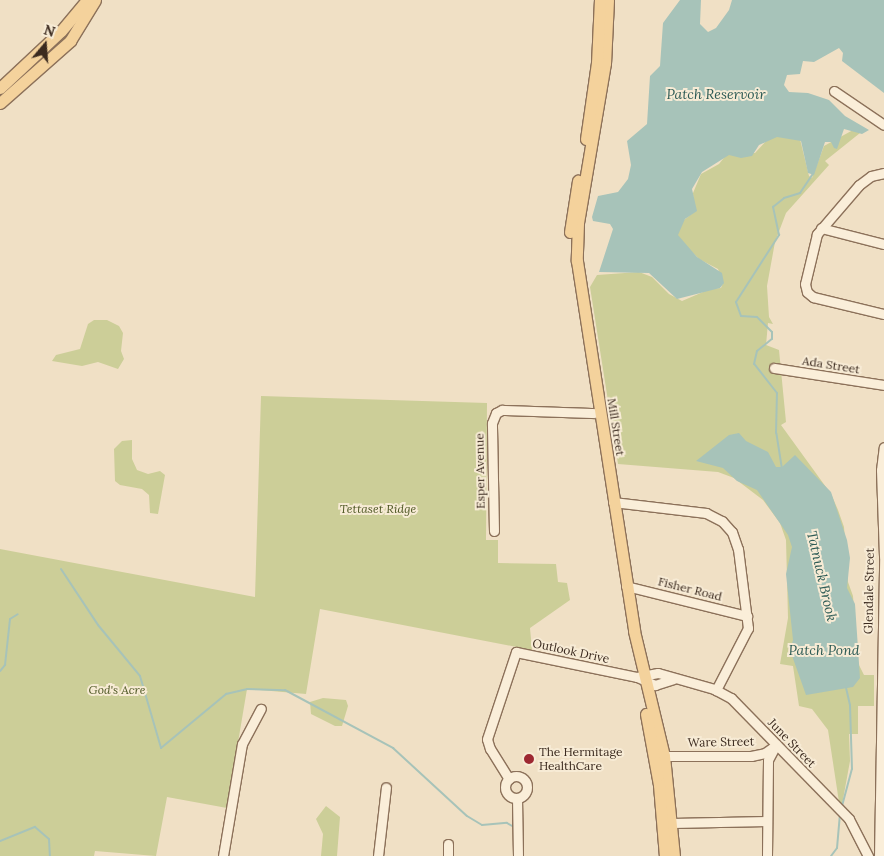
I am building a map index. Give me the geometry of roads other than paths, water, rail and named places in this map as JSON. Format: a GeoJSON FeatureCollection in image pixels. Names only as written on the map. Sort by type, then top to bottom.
{"type":"FeatureCollection","features":[{"type":"Feature","properties":{"kind":"main road"},"geometry":{"type":"LineString","coordinates":[[0,88],[61,31],[87,0]]}},
{"type":"Feature","properties":{"kind":"main road"},"geometry":{"type":"LineString","coordinates":[[0,103],[70,41],[95,0]]}},
{"type":"Feature","properties":{"kind":"main road","name":"Mill Street"},"geometry":{"type":"LineString","coordinates":[[600,0],[595,78],[580,189],[577,261],[626,586],[659,785],[665,856]]}},
{"type":"Feature","properties":{"kind":"main road","name":"Mill Street"},"geometry":{"type":"LineString","coordinates":[[608,0],[606,62],[580,189],[571,217],[571,260],[594,413],[641,677],[664,756],[674,856]]}},
{"type":"Feature","properties":{"kind":"main road"},"geometry":{"type":"LineString","coordinates":[[0,82],[22,67]]}},
{"type":"Feature","properties":{"kind":"street"},"geometry":{"type":"LineString","coordinates":[[834,91],[884,125]]}},
{"type":"Feature","properties":{"kind":"street"},"geometry":{"type":"LineString","coordinates":[[884,173],[871,176],[859,185],[821,228],[810,257],[805,284],[807,292],[818,299],[884,314]]}},
{"type":"Feature","properties":{"kind":"street"},"geometry":{"type":"LineString","coordinates":[[821,228],[884,244]]}},
{"type":"Feature","properties":{"kind":"street","name":"Ada Street"},"geometry":{"type":"LineString","coordinates":[[774,368],[884,385]]}},
{"type":"Feature","properties":{"kind":"street","name":"Esper Avenue"},"geometry":{"type":"LineString","coordinates":[[494,531],[492,423],[496,413],[502,410],[594,413]]}},
{"type":"Feature","properties":{"kind":"street","name":"Glendale Street"},"geometry":{"type":"LineString","coordinates":[[878,856],[882,748],[884,559],[881,470],[884,447]]}},
{"type":"Feature","properties":{"kind":"street"},"geometry":{"type":"LineString","coordinates":[[613,502],[699,512],[722,521],[737,546],[747,616],[746,638],[716,690]]}},
{"type":"Feature","properties":{"kind":"street","name":"Fisher Road"},"geometry":{"type":"LineString","coordinates":[[626,586],[747,616]]}},
{"type":"Feature","properties":{"kind":"street","name":"Outlook Drive"},"geometry":{"type":"LineString","coordinates":[[509,779],[490,749],[487,734],[516,652],[641,677]]}},
{"type":"Feature","properties":{"kind":"street","name":"June Street"},"geometry":{"type":"LineString","coordinates":[[641,677],[655,685],[673,679],[716,690],[733,701],[849,819],[868,856]]}},
{"type":"Feature","properties":{"kind":"street"},"geometry":{"type":"LineString","coordinates":[[223,856],[242,744],[261,709]]}},
{"type":"Feature","properties":{"kind":"street"},"geometry":{"type":"LineString","coordinates":[[767,856],[768,760],[776,745]]}},
{"type":"Feature","properties":{"kind":"street","name":"Ware Street"},"geometry":{"type":"LineString","coordinates":[[664,756],[751,756],[765,753],[776,745]]}},
{"type":"Feature","properties":{"kind":"street"},"geometry":{"type":"LineString","coordinates":[[518,776],[526,782],[526,792],[517,798],[506,791],[509,779],[518,776]]}},
{"type":"Feature","properties":{"kind":"street"},"geometry":{"type":"LineString","coordinates":[[378,856],[386,787]]}},
{"type":"Feature","properties":{"kind":"street"},"geometry":{"type":"LineString","coordinates":[[517,798],[518,856]]}},
{"type":"Feature","properties":{"kind":"street"},"geometry":{"type":"LineString","coordinates":[[672,823],[767,821]]}},
{"type":"Feature","properties":{"kind":"street"},"geometry":{"type":"LineString","coordinates":[[448,844],[448,856]]}},
{"type":"Feature","properties":{"kind":"water","name":"Patch Reservoir"},"geometry":{"type":"Polygon","coordinates":[[[680,0],[701,0],[700,24],[708,32],[716,28],[729,10],[732,0],[884,0],[884,93],[842,61],[843,53],[839,48],[814,62],[803,61],[800,74],[787,75],[784,85],[789,92],[808,93],[829,100],[845,116],[869,130],[862,134],[844,129],[837,149],[834,148],[831,142],[825,142],[814,175],[808,173],[801,141],[777,137],[759,145],[752,156],[741,158],[729,155],[702,172],[692,189],[697,211],[685,219],[678,235],[697,257],[722,273],[724,283],[720,288],[677,299],[649,273],[599,272],[613,229],[610,224],[593,221],[592,217],[598,196],[618,192],[628,179],[631,165],[627,141],[647,124],[650,76],[660,66],[663,23],[680,0]]]}},
{"type":"Feature","properties":{"kind":"water","name":"Patch Pond"},"geometry":{"type":"Polygon","coordinates":[[[739,433],[746,441],[768,452],[776,467],[782,467],[795,455],[831,492],[847,540],[850,558],[847,588],[855,604],[860,678],[853,687],[806,695],[790,650],[793,640],[786,574],[792,547],[788,535],[757,490],[737,481],[723,468],[696,461],[729,435],[739,433]]]}},
{"type":"Feature","properties":{"kind":"waterway","name":"Tatnuck Brook"},"geometry":{"type":"LineString","coordinates":[[782,469],[776,433],[777,393],[754,364],[757,351],[772,339],[772,332],[757,317],[741,316],[736,302],[779,235],[773,207],[784,198],[800,193],[813,174]]}},
{"type":"Feature","properties":{"kind":"waterway"},"geometry":{"type":"LineString","coordinates":[[61,569],[98,625],[140,676],[161,748],[226,694],[247,689],[285,690],[393,748],[467,816],[482,825],[507,823],[514,827]]}},
{"type":"Feature","properties":{"kind":"waterway"},"geometry":{"type":"LineString","coordinates":[[0,671],[5,665],[10,619],[18,614]]}},
{"type":"Feature","properties":{"kind":"waterway","name":"Tatnuck Brook"},"geometry":{"type":"LineString","coordinates":[[842,806],[852,769],[850,705],[846,688]]}},
{"type":"Feature","properties":{"kind":"waterway","name":"Tatnuck Brook"},"geometry":{"type":"LineString","coordinates":[[831,856],[837,848],[840,815]]}},
{"type":"Feature","properties":{"kind":"waterway"},"geometry":{"type":"LineString","coordinates":[[0,841],[35,827],[49,839],[50,856]]}},
{"type":"Feature","properties":{"kind":"place","name":"The Hermitage HealthCare"},"geometry":{"type":"Point","coordinates":[529,759]}},
{"type":"Feature","properties":{"kind":"park label","name":"Tettaset Ridge"},"geometry":{"type":"Point","coordinates":[378,509]}},
{"type":"Feature","properties":{"kind":"park label","name":"God's Acre"},"geometry":{"type":"Point","coordinates":[117,690]}}]}
